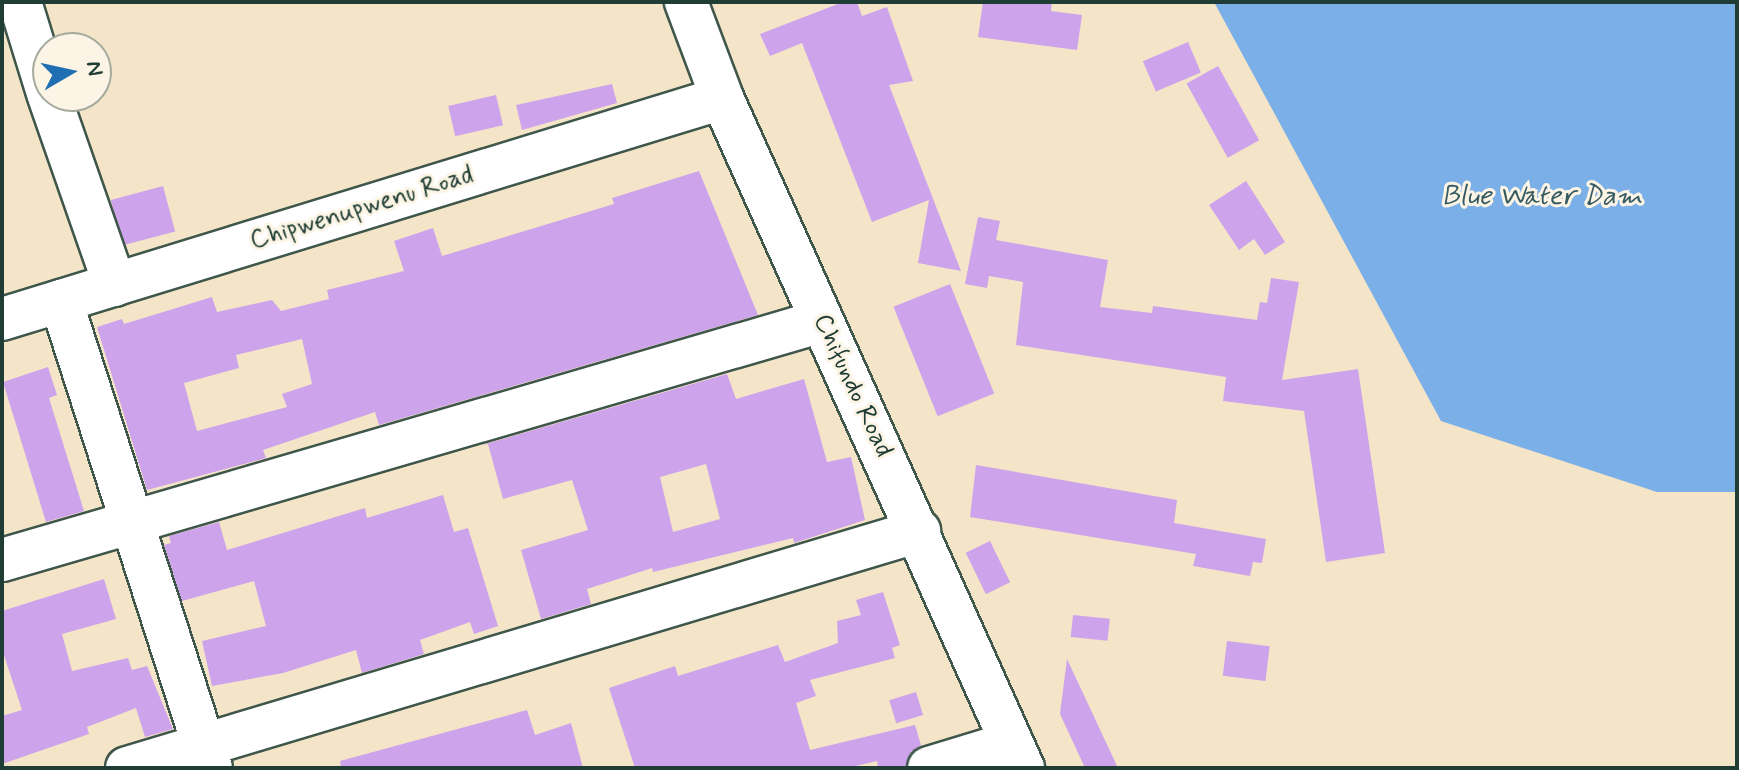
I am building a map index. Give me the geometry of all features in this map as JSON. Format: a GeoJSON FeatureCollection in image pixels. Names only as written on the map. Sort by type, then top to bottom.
{"type":"FeatureCollection","features":[{"type":"Feature","properties":{"kind":"street"},"geometry":{"type":"LineString","coordinates":[[20,2],[32,41]]}},
{"type":"Feature","properties":{"kind":"street","name":"Chifundo Road"},"geometry":{"type":"LineString","coordinates":[[686,2],[722,98],[919,531],[1017,756]]}},
{"type":"Feature","properties":{"kind":"street","name":"Chipwenupwenu Road"},"geometry":{"type":"LineString","coordinates":[[2,319],[722,98]]}},
{"type":"Feature","properties":{"kind":"street"},"geometry":{"type":"LineString","coordinates":[[54,112],[115,285]]}},
{"type":"Feature","properties":{"kind":"street"},"geometry":{"type":"LineString","coordinates":[[61,301],[129,522],[207,756]]}},
{"type":"Feature","properties":{"kind":"street"},"geometry":{"type":"LineString","coordinates":[[2,560],[822,321]]}},
{"type":"Feature","properties":{"kind":"street"},"geometry":{"type":"LineString","coordinates":[[127,768],[207,756],[919,531]]}},
{"type":"Feature","properties":{"kind":"street"},"geometry":{"type":"LineString","coordinates":[[929,768],[1017,756]]}},
{"type":"Feature","properties":{"kind":"water","name":"Blue Water Dam"},"geometry":{"type":"Polygon","coordinates":[[[1214,2],[1737,2],[1737,492],[1657,492],[1441,421],[1214,2]]]}},
{"type":"Feature","properties":{"kind":"building"},"geometry":{"type":"Polygon","coordinates":[[[843,2],[857,2],[862,16],[887,7],[913,81],[889,85],[961,271],[918,263],[929,200],[872,222],[802,43],[770,56],[760,34],[843,2]]]}},
{"type":"Feature","properties":{"kind":"building"},"geometry":{"type":"Polygon","coordinates":[[[983,2],[1052,2],[1051,11],[1082,15],[1077,50],[978,37],[983,2]]]}},
{"type":"Feature","properties":{"kind":"building"},"geometry":{"type":"Polygon","coordinates":[[[1188,42],[1201,72],[1156,92],[1143,61],[1188,42]]]}},
{"type":"Feature","properties":{"kind":"building"},"geometry":{"type":"Polygon","coordinates":[[[1218,66],[1259,140],[1228,158],[1187,83],[1218,66]]]}},
{"type":"Feature","properties":{"kind":"building"},"geometry":{"type":"Polygon","coordinates":[[[612,84],[617,103],[522,130],[516,105],[612,84]]]}},
{"type":"Feature","properties":{"kind":"building"},"geometry":{"type":"Polygon","coordinates":[[[496,95],[503,125],[455,136],[448,106],[496,95]]]}},
{"type":"Feature","properties":{"kind":"building"},"geometry":{"type":"Polygon","coordinates":[[[699,171],[758,315],[379,425],[375,412],[263,450],[266,458],[147,490],[97,327],[122,319],[124,324],[212,297],[217,312],[272,300],[281,311],[329,299],[327,290],[404,271],[394,241],[433,228],[442,256],[614,204],[612,198],[699,171]],[[302,339],[236,355],[239,368],[184,383],[197,431],[287,407],[282,394],[312,384],[302,339]]]}},
{"type":"Feature","properties":{"kind":"building"},"geometry":{"type":"Polygon","coordinates":[[[1246,181],[1285,242],[1265,255],[1254,239],[1239,250],[1209,205],[1246,181]]]}},
{"type":"Feature","properties":{"kind":"building"},"geometry":{"type":"Polygon","coordinates":[[[163,186],[175,231],[123,245],[111,200],[163,186]]]}},
{"type":"Feature","properties":{"kind":"building"},"geometry":{"type":"Polygon","coordinates":[[[978,217],[1000,221],[996,240],[1108,260],[1100,307],[1152,313],[1153,306],[1257,320],[1260,302],[1267,303],[1271,278],[1299,282],[1282,380],[1358,369],[1385,553],[1326,562],[1304,411],[1223,401],[1226,377],[1016,345],[1023,282],[989,276],[987,288],[965,284],[978,217]]]}},
{"type":"Feature","properties":{"kind":"building"},"geometry":{"type":"Polygon","coordinates":[[[950,284],[994,393],[938,416],[893,307],[950,284]]]}},
{"type":"Feature","properties":{"kind":"building"},"geometry":{"type":"Polygon","coordinates":[[[48,367],[57,395],[49,398],[84,511],[46,522],[3,382],[48,367]]]}},
{"type":"Feature","properties":{"kind":"building"},"geometry":{"type":"Polygon","coordinates":[[[727,374],[736,399],[804,379],[827,462],[851,457],[865,520],[794,543],[793,538],[653,572],[652,568],[587,589],[591,604],[541,619],[521,550],[588,530],[572,480],[503,499],[488,444],[482,445],[727,374]],[[706,464],[660,477],[673,532],[720,519],[706,464]]]}},
{"type":"Feature","properties":{"kind":"building"},"geometry":{"type":"Polygon","coordinates":[[[976,465],[1177,500],[1174,523],[1266,539],[1262,563],[1253,562],[1250,576],[1193,566],[1196,554],[970,517],[976,465]]]}},
{"type":"Feature","properties":{"kind":"building"},"geometry":{"type":"Polygon","coordinates":[[[443,495],[454,532],[468,528],[498,626],[474,634],[470,622],[420,640],[424,654],[362,673],[356,650],[283,673],[212,686],[202,641],[266,626],[254,581],[182,601],[164,545],[171,543],[169,536],[219,522],[227,550],[365,508],[367,518],[443,495]]]}},
{"type":"Feature","properties":{"kind":"building"},"geometry":{"type":"Polygon","coordinates":[[[990,541],[1010,582],[986,594],[966,553],[990,541]]]}},
{"type":"Feature","properties":{"kind":"building"},"geometry":{"type":"Polygon","coordinates":[[[104,579],[116,619],[62,634],[72,671],[128,658],[132,670],[147,666],[173,729],[145,737],[136,708],[87,727],[89,734],[2,764],[2,716],[22,710],[2,649],[2,611],[104,579]]]}},
{"type":"Feature","properties":{"kind":"building"},"geometry":{"type":"Polygon","coordinates":[[[883,592],[900,645],[892,648],[895,658],[810,680],[816,696],[796,703],[810,750],[915,725],[921,745],[911,752],[906,768],[878,768],[877,761],[847,768],[635,768],[609,688],[675,666],[678,676],[778,645],[785,662],[838,643],[837,621],[861,615],[856,600],[883,592]]]}},
{"type":"Feature","properties":{"kind":"building"},"geometry":{"type":"Polygon","coordinates":[[[1073,615],[1110,619],[1107,641],[1071,637],[1073,615]]]}},
{"type":"Feature","properties":{"kind":"building"},"geometry":{"type":"Polygon","coordinates":[[[1227,641],[1270,646],[1265,681],[1223,676],[1227,641]]]}},
{"type":"Feature","properties":{"kind":"building"},"geometry":{"type":"Polygon","coordinates":[[[1067,659],[1118,768],[1085,768],[1060,714],[1067,659]]]}},
{"type":"Feature","properties":{"kind":"building"},"geometry":{"type":"Polygon","coordinates":[[[916,692],[923,715],[896,723],[889,700],[916,692]]]}},
{"type":"Feature","properties":{"kind":"building"},"geometry":{"type":"Polygon","coordinates":[[[527,710],[535,735],[571,723],[583,768],[341,768],[340,761],[527,710]]]}}]}
